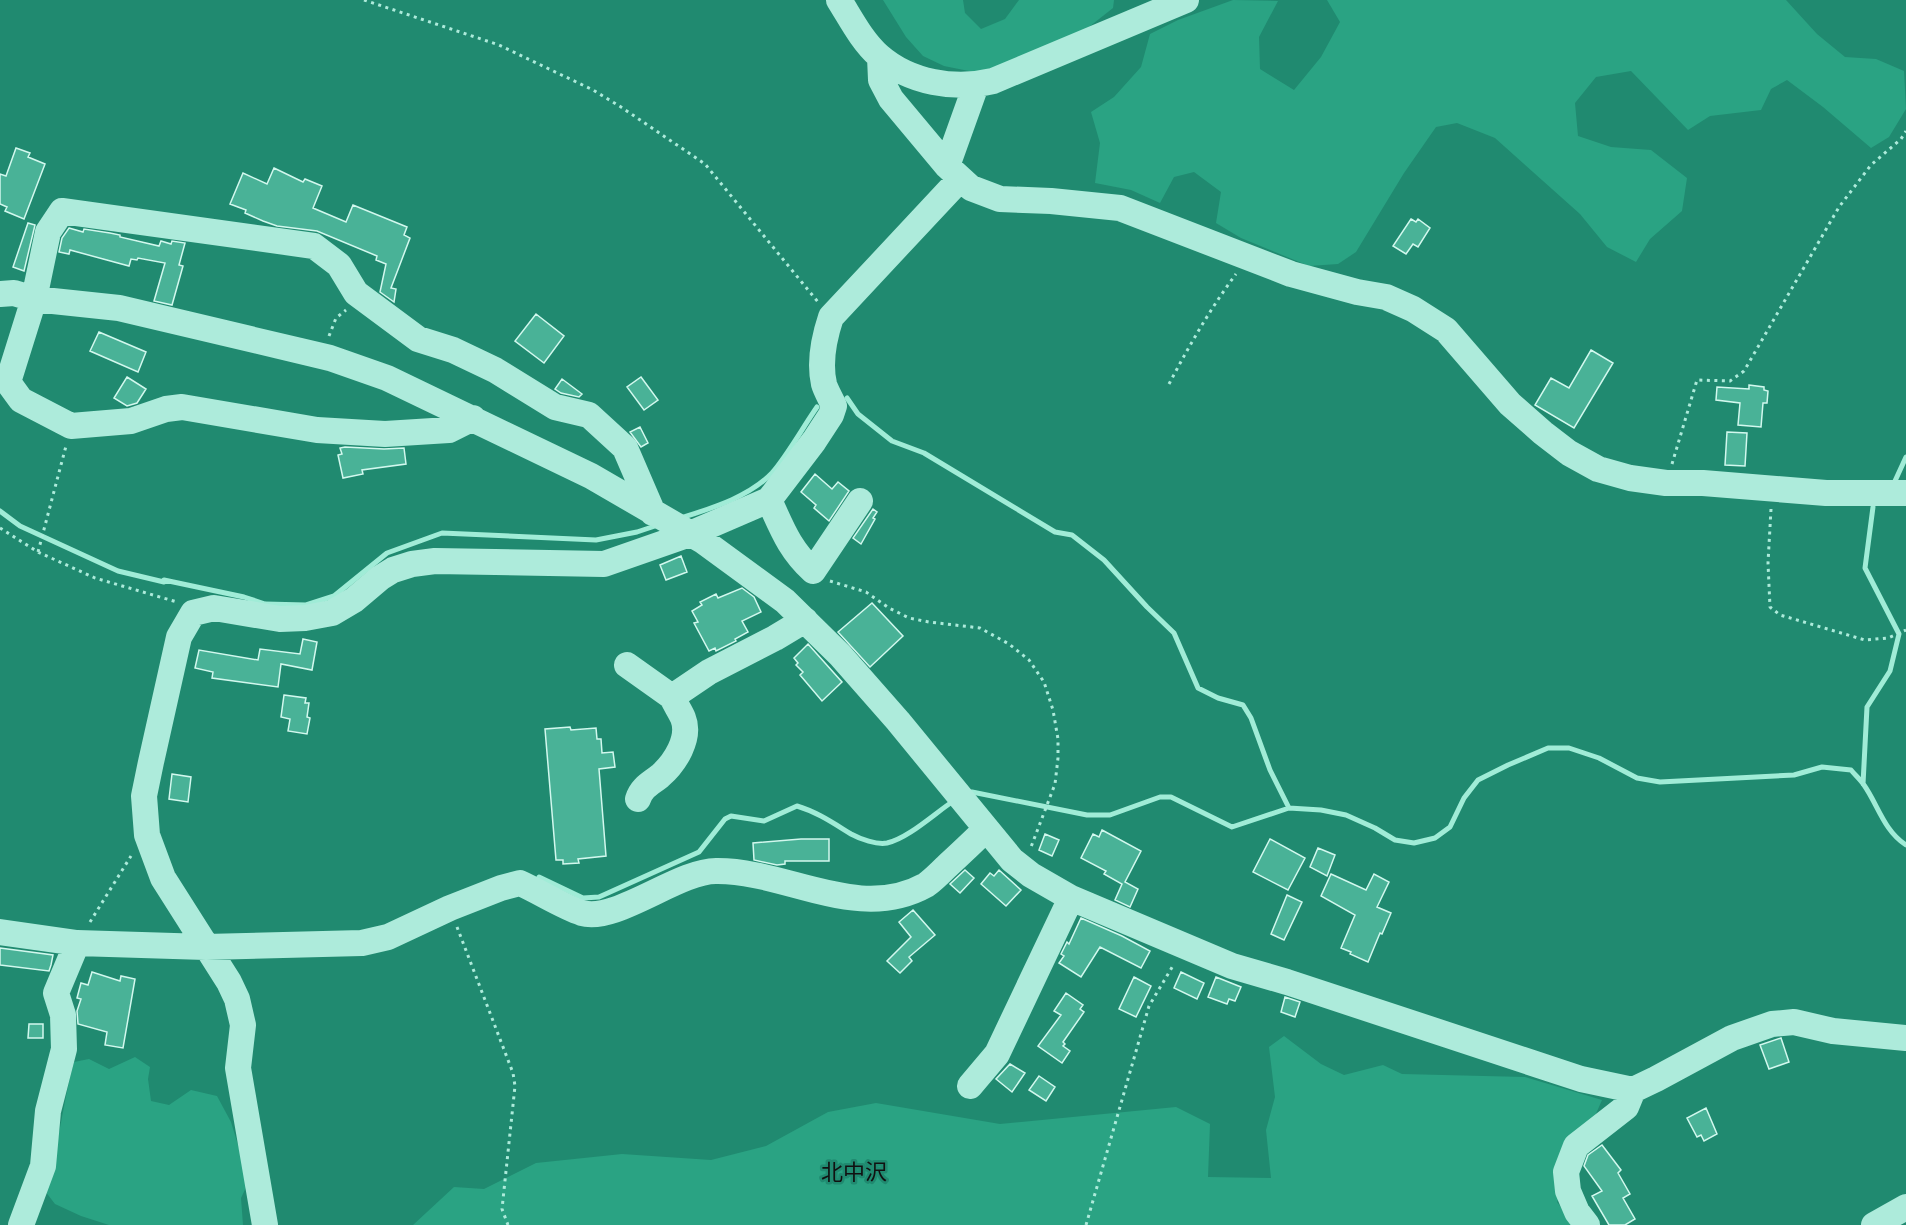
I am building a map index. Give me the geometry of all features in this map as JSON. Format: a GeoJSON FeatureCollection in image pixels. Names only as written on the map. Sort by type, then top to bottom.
{"type":"FeatureCollection","features":[{"type":"Feature","properties":{"kind":"street"},"geometry":{"type":"LineString","coordinates":[[839,0],[860,33],[880,57],[910,75],[936,83],[976,85],[993,81],[1186,0]]}},
{"type":"Feature","properties":{"kind":"street"},"geometry":{"type":"LineString","coordinates":[[880,57],[881,80],[891,99],[953,172],[984,195],[1000,199],[1051,201],[1120,208],[1291,274],[1386,297],[1413,309],[1446,330],[1510,404],[1543,433],[1569,453],[1598,469],[1630,478],[1666,483],[1703,483],[1826,493],[1906,493]]}},
{"type":"Feature","properties":{"kind":"street"},"geometry":{"type":"LineString","coordinates":[[265,1225],[238,1068],[243,1025],[237,999],[230,982],[163,878],[147,835],[144,796],[151,762],[179,637],[193,613],[214,608],[280,619],[305,618],[332,613],[354,600],[393,570],[412,564],[435,561],[604,564],[690,534],[769,500],[831,415],[834,406],[824,385],[822,356],[824,338],[831,317],[953,172],[976,85]]}},
{"type":"Feature","properties":{"kind":"street"},"geometry":{"type":"LineString","coordinates":[[473,418],[449,430],[385,434],[317,430],[182,407],[166,409],[131,421],[71,426],[21,400],[8,382],[12,293],[62,211],[314,246],[339,265],[356,293],[418,339],[495,369],[555,407],[589,415],[625,448],[653,513]]}},
{"type":"Feature","properties":{"kind":"street"},"geometry":{"type":"LineString","coordinates":[[12,293],[119,308],[330,358],[387,378],[591,476],[703,541],[785,601],[897,721],[1012,860],[1022,868],[1049,887],[1071,898],[1232,966],[1581,1079],[1633,1090],[1732,1038],[1772,1024],[1794,1022],[1833,1031],[1906,1038]]}},
{"type":"Feature","properties":{"kind":"street"},"geometry":{"type":"LineString","coordinates":[[769,500],[797,556],[813,571],[860,501]]}},
{"type":"Feature","properties":{"kind":"street"},"geometry":{"type":"LineString","coordinates":[[672,697],[709,672],[805,620]]}},
{"type":"Feature","properties":{"kind":"street"},"geometry":{"type":"LineString","coordinates":[[627,665],[672,697],[684,720],[684,740],[674,760],[662,774],[641,790],[638,799]]}},
{"type":"Feature","properties":{"kind":"street"},"geometry":{"type":"LineString","coordinates":[[0,932],[76,943],[206,947],[362,943],[388,937],[450,908],[520,883],[584,913],[602,914],[690,878],[714,871],[742,873],[852,898],[879,899],[903,895],[928,884],[986,829]]}},
{"type":"Feature","properties":{"kind":"street"},"geometry":{"type":"LineString","coordinates":[[970,1086],[997,1054],[1071,898]]}},
{"type":"Feature","properties":{"kind":"street"},"geometry":{"type":"LineString","coordinates":[[21,1225],[43,1166],[48,1111],[64,1049],[63,1015],[56,993],[76,943]]}},
{"type":"Feature","properties":{"kind":"street"},"geometry":{"type":"LineString","coordinates":[[1587,1225],[1577,1212],[1568,1191],[1566,1172],[1576,1146],[1626,1107],[1633,1090]]}},
{"type":"Feature","properties":{"kind":"street"},"geometry":{"type":"LineString","coordinates":[[1874,1225],[1906,1207]]}},
{"type":"Feature","properties":{"kind":"path"},"geometry":{"type":"LineString","coordinates":[[364,0],[499,45],[593,90],[705,164],[831,317]]}},
{"type":"Feature","properties":{"kind":"path"},"geometry":{"type":"LineString","coordinates":[[1666,483],[1697,380],[1730,381],[1744,371],[1839,207],[1871,165],[1906,131]]}},
{"type":"Feature","properties":{"kind":"path"},"geometry":{"type":"LineString","coordinates":[[1169,384],[1218,298],[1247,258]]}},
{"type":"Feature","properties":{"kind":"path"},"geometry":{"type":"LineString","coordinates":[[330,358],[329,335],[336,318],[350,308],[367,301]]}},
{"type":"Feature","properties":{"kind":"path"},"geometry":{"type":"LineString","coordinates":[[38,552],[71,426]]}},
{"type":"Feature","properties":{"kind":"path"},"geometry":{"type":"LineString","coordinates":[[1773,490],[1768,563],[1770,607],[1780,615],[1865,640],[1888,638],[1906,630]]}},
{"type":"Feature","properties":{"kind":"path"},"geometry":{"type":"LineString","coordinates":[[0,528],[38,552],[95,578],[180,604],[193,613]]}},
{"type":"Feature","properties":{"kind":"path"},"geometry":{"type":"LineString","coordinates":[[813,571],[822,578],[866,592],[909,618],[980,628],[1009,644],[1029,660],[1044,682],[1053,710],[1059,758],[1055,784],[1022,868]]}},
{"type":"Feature","properties":{"kind":"path"},"geometry":{"type":"LineString","coordinates":[[76,943],[135,849],[147,835]]}},
{"type":"Feature","properties":{"kind":"path"},"geometry":{"type":"LineString","coordinates":[[450,908],[513,1074],[515,1086],[502,1209],[508,1225]]}},
{"type":"Feature","properties":{"kind":"path"},"geometry":{"type":"LineString","coordinates":[[1086,1225],[1149,1006],[1184,947]]}},
{"type":"Feature","properties":{"kind":"green space"},"geometry":{"type":"Polygon","coordinates":[[[883,0],[963,0],[965,13],[981,29],[1005,19],[1019,0],[1114,0],[1113,8],[1075,38],[984,74],[944,66],[923,56],[906,37],[883,0]]]}},
{"type":"Feature","properties":{"kind":"green space"},"geometry":{"type":"Polygon","coordinates":[[[1233,0],[1278,1],[1259,37],[1260,69],[1294,90],[1321,57],[1340,22],[1327,0],[1786,0],[1817,34],[1845,57],[1876,59],[1904,71],[1906,109],[1889,137],[1871,148],[1787,80],[1771,89],[1761,110],[1710,116],[1688,130],[1631,71],[1596,77],[1575,103],[1578,136],[1611,147],[1651,150],[1687,178],[1682,211],[1650,239],[1636,262],[1607,247],[1580,214],[1495,138],[1457,123],[1436,127],[1404,173],[1356,252],[1338,264],[1309,266],[1241,238],[1216,223],[1221,192],[1194,172],[1174,177],[1160,203],[1131,190],[1095,183],[1100,143],[1091,112],[1114,97],[1141,67],[1150,34],[1178,20],[1233,0]]]}},
{"type":"Feature","properties":{"kind":"green space"},"geometry":{"type":"Polygon","coordinates":[[[1284,1036],[1321,1064],[1344,1075],[1383,1065],[1402,1074],[1525,1077],[1602,1100],[1557,1202],[1575,1225],[413,1225],[454,1187],[484,1189],[536,1163],[622,1154],[711,1160],[766,1146],[828,1112],[876,1103],[1000,1124],[1176,1107],[1210,1124],[1208,1177],[1271,1178],[1266,1130],[1275,1097],[1269,1047],[1284,1036]]]}},
{"type":"Feature","properties":{"kind":"green space"},"geometry":{"type":"Polygon","coordinates":[[[135,1057],[150,1067],[148,1079],[151,1101],[169,1105],[191,1090],[217,1096],[231,1122],[249,1181],[241,1198],[243,1225],[109,1225],[55,1204],[45,1191],[74,1062],[89,1059],[109,1069],[135,1057]]]}},
{"type":"Feature","properties":{"kind":"building"},"geometry":{"type":"Polygon","coordinates":[[[16,148],[30,153],[28,157],[45,164],[24,219],[5,211],[7,207],[0,204],[0,174],[6,176],[16,148]]]}},
{"type":"Feature","properties":{"kind":"building"},"geometry":{"type":"Polygon","coordinates":[[[274,168],[303,182],[305,179],[322,186],[313,208],[346,222],[353,205],[407,227],[404,235],[410,238],[391,288],[396,289],[394,302],[380,292],[386,264],[376,260],[377,256],[317,231],[277,226],[230,204],[243,173],[267,184],[274,168]]]}},
{"type":"Feature","properties":{"kind":"building"},"geometry":{"type":"Polygon","coordinates":[[[1411,219],[1416,222],[1418,219],[1430,228],[1418,247],[1413,244],[1406,254],[1393,246],[1411,219]]]}},
{"type":"Feature","properties":{"kind":"building"},"geometry":{"type":"Polygon","coordinates":[[[28,223],[35,225],[24,271],[13,267],[28,223]]]}},
{"type":"Feature","properties":{"kind":"building"},"geometry":{"type":"Polygon","coordinates":[[[69,228],[83,232],[84,229],[120,235],[120,237],[159,246],[161,241],[171,244],[172,241],[185,243],[179,265],[183,266],[172,305],[154,301],[165,263],[138,258],[137,260],[131,259],[129,266],[70,250],[69,254],[59,252],[62,238],[69,228]]]}},
{"type":"Feature","properties":{"kind":"building"},"geometry":{"type":"Polygon","coordinates":[[[536,314],[564,336],[544,363],[515,341],[536,314]]]}},
{"type":"Feature","properties":{"kind":"building"},"geometry":{"type":"Polygon","coordinates":[[[99,332],[146,352],[138,372],[90,351],[99,332]]]}},
{"type":"Feature","properties":{"kind":"building"},"geometry":{"type":"Polygon","coordinates":[[[1591,350],[1613,363],[1574,428],[1535,405],[1551,378],[1569,388],[1591,350]]]}},
{"type":"Feature","properties":{"kind":"building"},"geometry":{"type":"Polygon","coordinates":[[[127,377],[146,389],[137,403],[127,406],[114,398],[127,377]]]}},
{"type":"Feature","properties":{"kind":"building"},"geometry":{"type":"Polygon","coordinates":[[[641,377],[658,400],[644,410],[627,387],[641,377]]]}},
{"type":"Feature","properties":{"kind":"building"},"geometry":{"type":"Polygon","coordinates":[[[562,379],[582,394],[579,397],[561,393],[555,389],[562,379]]]}},
{"type":"Feature","properties":{"kind":"building"},"geometry":{"type":"Polygon","coordinates":[[[1749,385],[1764,387],[1764,390],[1768,391],[1767,403],[1763,403],[1761,427],[1738,425],[1740,403],[1716,400],[1717,387],[1749,389],[1749,385]]]}},
{"type":"Feature","properties":{"kind":"building"},"geometry":{"type":"Polygon","coordinates":[[[640,427],[648,443],[641,447],[630,432],[640,427]]]}},
{"type":"Feature","properties":{"kind":"building"},"geometry":{"type":"Polygon","coordinates":[[[1727,432],[1747,433],[1745,466],[1725,465],[1727,432]]]}},
{"type":"Feature","properties":{"kind":"building"},"geometry":{"type":"Polygon","coordinates":[[[340,448],[404,448],[406,464],[362,470],[363,474],[343,478],[338,455],[342,454],[340,448]]]}},
{"type":"Feature","properties":{"kind":"building"},"geometry":{"type":"Polygon","coordinates":[[[815,474],[832,489],[838,482],[849,491],[829,521],[801,492],[815,474]]]}},
{"type":"Feature","properties":{"kind":"building"},"geometry":{"type":"Polygon","coordinates":[[[873,509],[877,512],[873,518],[875,519],[861,544],[853,538],[873,509]]]}},
{"type":"Feature","properties":{"kind":"building"},"geometry":{"type":"Polygon","coordinates":[[[681,556],[687,572],[666,580],[660,565],[681,556]]]}},
{"type":"Feature","properties":{"kind":"building"},"geometry":{"type":"Polygon","coordinates":[[[742,588],[754,597],[761,612],[742,621],[748,632],[735,639],[736,641],[716,651],[715,648],[709,651],[694,623],[698,622],[692,611],[702,605],[700,602],[716,594],[718,598],[742,588]]]}},
{"type":"Feature","properties":{"kind":"building"},"geometry":{"type":"Polygon","coordinates":[[[872,603],[903,636],[870,667],[838,632],[872,603]]]}},
{"type":"Feature","properties":{"kind":"building"},"geometry":{"type":"Polygon","coordinates":[[[303,639],[317,642],[312,670],[281,664],[278,687],[212,678],[213,672],[195,668],[199,650],[258,660],[260,649],[300,654],[303,639]]]}},
{"type":"Feature","properties":{"kind":"building"},"geometry":{"type":"Polygon","coordinates":[[[808,644],[842,682],[822,701],[800,675],[803,672],[796,665],[798,663],[794,658],[808,644]]]}},
{"type":"Feature","properties":{"kind":"building"},"geometry":{"type":"Polygon","coordinates":[[[284,695],[306,698],[305,703],[309,703],[307,717],[310,718],[307,734],[288,731],[290,719],[281,717],[284,695]]]}},
{"type":"Feature","properties":{"kind":"building"},"geometry":{"type":"Polygon","coordinates":[[[570,727],[571,730],[596,728],[597,739],[601,739],[602,753],[613,752],[615,767],[599,769],[606,856],[578,859],[579,863],[563,864],[563,860],[556,860],[545,729],[570,727]]]}},
{"type":"Feature","properties":{"kind":"building"},"geometry":{"type":"Polygon","coordinates":[[[172,774],[191,777],[188,802],[169,799],[172,774]]]}},
{"type":"Feature","properties":{"kind":"building"},"geometry":{"type":"Polygon","coordinates":[[[1102,830],[1141,851],[1125,882],[1138,889],[1130,907],[1115,900],[1122,884],[1104,874],[1106,871],[1081,858],[1093,834],[1099,837],[1102,830]]]}},
{"type":"Feature","properties":{"kind":"building"},"geometry":{"type":"Polygon","coordinates":[[[1045,834],[1059,840],[1052,856],[1039,850],[1045,834]]]}},
{"type":"Feature","properties":{"kind":"building"},"geometry":{"type":"Polygon","coordinates":[[[829,839],[829,861],[785,861],[785,864],[777,865],[754,860],[753,843],[829,839]]]}},
{"type":"Feature","properties":{"kind":"building"},"geometry":{"type":"Polygon","coordinates":[[[1270,839],[1305,858],[1288,890],[1253,872],[1270,839]]]}},
{"type":"Feature","properties":{"kind":"building"},"geometry":{"type":"Polygon","coordinates":[[[1318,848],[1335,855],[1327,876],[1310,867],[1318,848]]]}},
{"type":"Feature","properties":{"kind":"building"},"geometry":{"type":"Polygon","coordinates":[[[965,870],[974,878],[960,893],[950,884],[965,870]]]}},
{"type":"Feature","properties":{"kind":"building"},"geometry":{"type":"Polygon","coordinates":[[[999,870],[1021,890],[1006,906],[981,884],[990,873],[994,876],[999,870]]]}},
{"type":"Feature","properties":{"kind":"building"},"geometry":{"type":"Polygon","coordinates":[[[1331,874],[1366,890],[1374,874],[1389,882],[1377,907],[1391,913],[1368,962],[1341,948],[1355,915],[1321,896],[1331,874]]]}},
{"type":"Feature","properties":{"kind":"building"},"geometry":{"type":"Polygon","coordinates":[[[1287,895],[1302,902],[1284,940],[1271,934],[1287,895]]]}},
{"type":"Feature","properties":{"kind":"building"},"geometry":{"type":"Polygon","coordinates":[[[913,910],[935,935],[909,957],[912,961],[900,973],[887,961],[911,937],[899,922],[913,910]]]}},
{"type":"Feature","properties":{"kind":"building"},"geometry":{"type":"Polygon","coordinates":[[[1081,918],[1150,951],[1141,968],[1100,947],[1081,977],[1059,963],[1064,956],[1061,954],[1067,942],[1069,944],[1081,918]]]}},
{"type":"Feature","properties":{"kind":"building"},"geometry":{"type":"Polygon","coordinates":[[[0,948],[53,955],[49,971],[0,965],[0,948]]]}},
{"type":"Feature","properties":{"kind":"building"},"geometry":{"type":"Polygon","coordinates":[[[92,972],[120,981],[121,976],[135,979],[123,1048],[105,1045],[107,1032],[78,1024],[77,1011],[81,999],[77,998],[81,983],[88,985],[92,972]]]}},
{"type":"Feature","properties":{"kind":"building"},"geometry":{"type":"Polygon","coordinates":[[[1181,972],[1204,983],[1197,999],[1174,988],[1181,972]]]}},
{"type":"Feature","properties":{"kind":"building"},"geometry":{"type":"Polygon","coordinates":[[[1134,977],[1151,986],[1136,1017],[1119,1009],[1134,977]]]}},
{"type":"Feature","properties":{"kind":"building"},"geometry":{"type":"Polygon","coordinates":[[[1216,977],[1241,987],[1235,1001],[1229,999],[1227,1004],[1208,997],[1216,977]]]}},
{"type":"Feature","properties":{"kind":"building"},"geometry":{"type":"Polygon","coordinates":[[[1066,993],[1083,1005],[1080,1009],[1084,1012],[1063,1042],[1065,1044],[1063,1046],[1070,1051],[1062,1063],[1038,1046],[1061,1015],[1054,1011],[1066,993]]]}},
{"type":"Feature","properties":{"kind":"building"},"geometry":{"type":"Polygon","coordinates":[[[1285,997],[1300,1002],[1295,1017],[1281,1012],[1285,997]]]}},
{"type":"Feature","properties":{"kind":"building"},"geometry":{"type":"Polygon","coordinates":[[[29,1024],[43,1024],[43,1038],[28,1038],[29,1024]]]}},
{"type":"Feature","properties":{"kind":"building"},"geometry":{"type":"Polygon","coordinates":[[[1781,1038],[1789,1062],[1769,1069],[1760,1045],[1781,1038]]]}},
{"type":"Feature","properties":{"kind":"building"},"geometry":{"type":"Polygon","coordinates":[[[1010,1064],[1025,1073],[1012,1092],[996,1079],[1010,1064]]]}},
{"type":"Feature","properties":{"kind":"building"},"geometry":{"type":"Polygon","coordinates":[[[1039,1076],[1055,1087],[1046,1101],[1029,1090],[1039,1076]]]}},
{"type":"Feature","properties":{"kind":"building"},"geometry":{"type":"Polygon","coordinates":[[[1706,1108],[1717,1134],[1704,1141],[1701,1135],[1697,1137],[1687,1118],[1706,1108]]]}},
{"type":"Feature","properties":{"kind":"building"},"geometry":{"type":"Polygon","coordinates":[[[1602,1145],[1621,1170],[1618,1173],[1630,1194],[1623,1198],[1635,1219],[1625,1225],[1609,1225],[1592,1196],[1602,1191],[1584,1166],[1588,1155],[1602,1145]]]}},
{"type":"Feature","properties":{"kind":"waterway"},"geometry":{"type":"LineString","coordinates":[[847,398],[858,414],[892,441],[924,453],[1055,532],[1072,535],[1104,560],[1174,633],[1198,688],[1218,698],[1243,705],[1251,718],[1270,770],[1289,808]]}},
{"type":"Feature","properties":{"kind":"waterway"},"geometry":{"type":"LineString","coordinates":[[681,518],[730,501],[763,481],[783,458],[817,407]]}},
{"type":"Feature","properties":{"kind":"waterway"},"geometry":{"type":"LineString","coordinates":[[1895,481],[1906,457]]}},
{"type":"Feature","properties":{"kind":"waterway"},"geometry":{"type":"LineString","coordinates":[[1863,784],[1867,707],[1890,671],[1899,634],[1865,568],[1873,507]]}},
{"type":"Feature","properties":{"kind":"waterway"},"geometry":{"type":"LineString","coordinates":[[0,511],[20,526],[118,571],[244,597],[265,604],[306,605],[334,596],[387,553],[442,533],[596,540],[637,532],[658,525]]}},
{"type":"Feature","properties":{"kind":"waterway"},"geometry":{"type":"LineString","coordinates":[[968,793],[1087,815],[1110,815],[1160,797],[1171,797],[1232,827],[1289,808],[1321,810],[1346,815],[1395,840],[1414,843],[1435,838],[1450,827],[1464,798],[1478,780],[1548,748],[1569,748],[1599,758],[1637,778],[1660,782],[1794,775],[1822,767],[1851,770],[1864,785],[1892,833],[1906,845]]}},
{"type":"Feature","properties":{"kind":"waterway"},"geometry":{"type":"LineString","coordinates":[[539,877],[583,898],[599,897],[699,852],[725,819],[731,816],[764,821],[797,806],[859,838],[887,843],[904,836],[955,800]]}},
{"type":"Feature","properties":{"kind":"district","name":"北中沢"},"geometry":{"type":"Point","coordinates":[854,1172]}}]}
